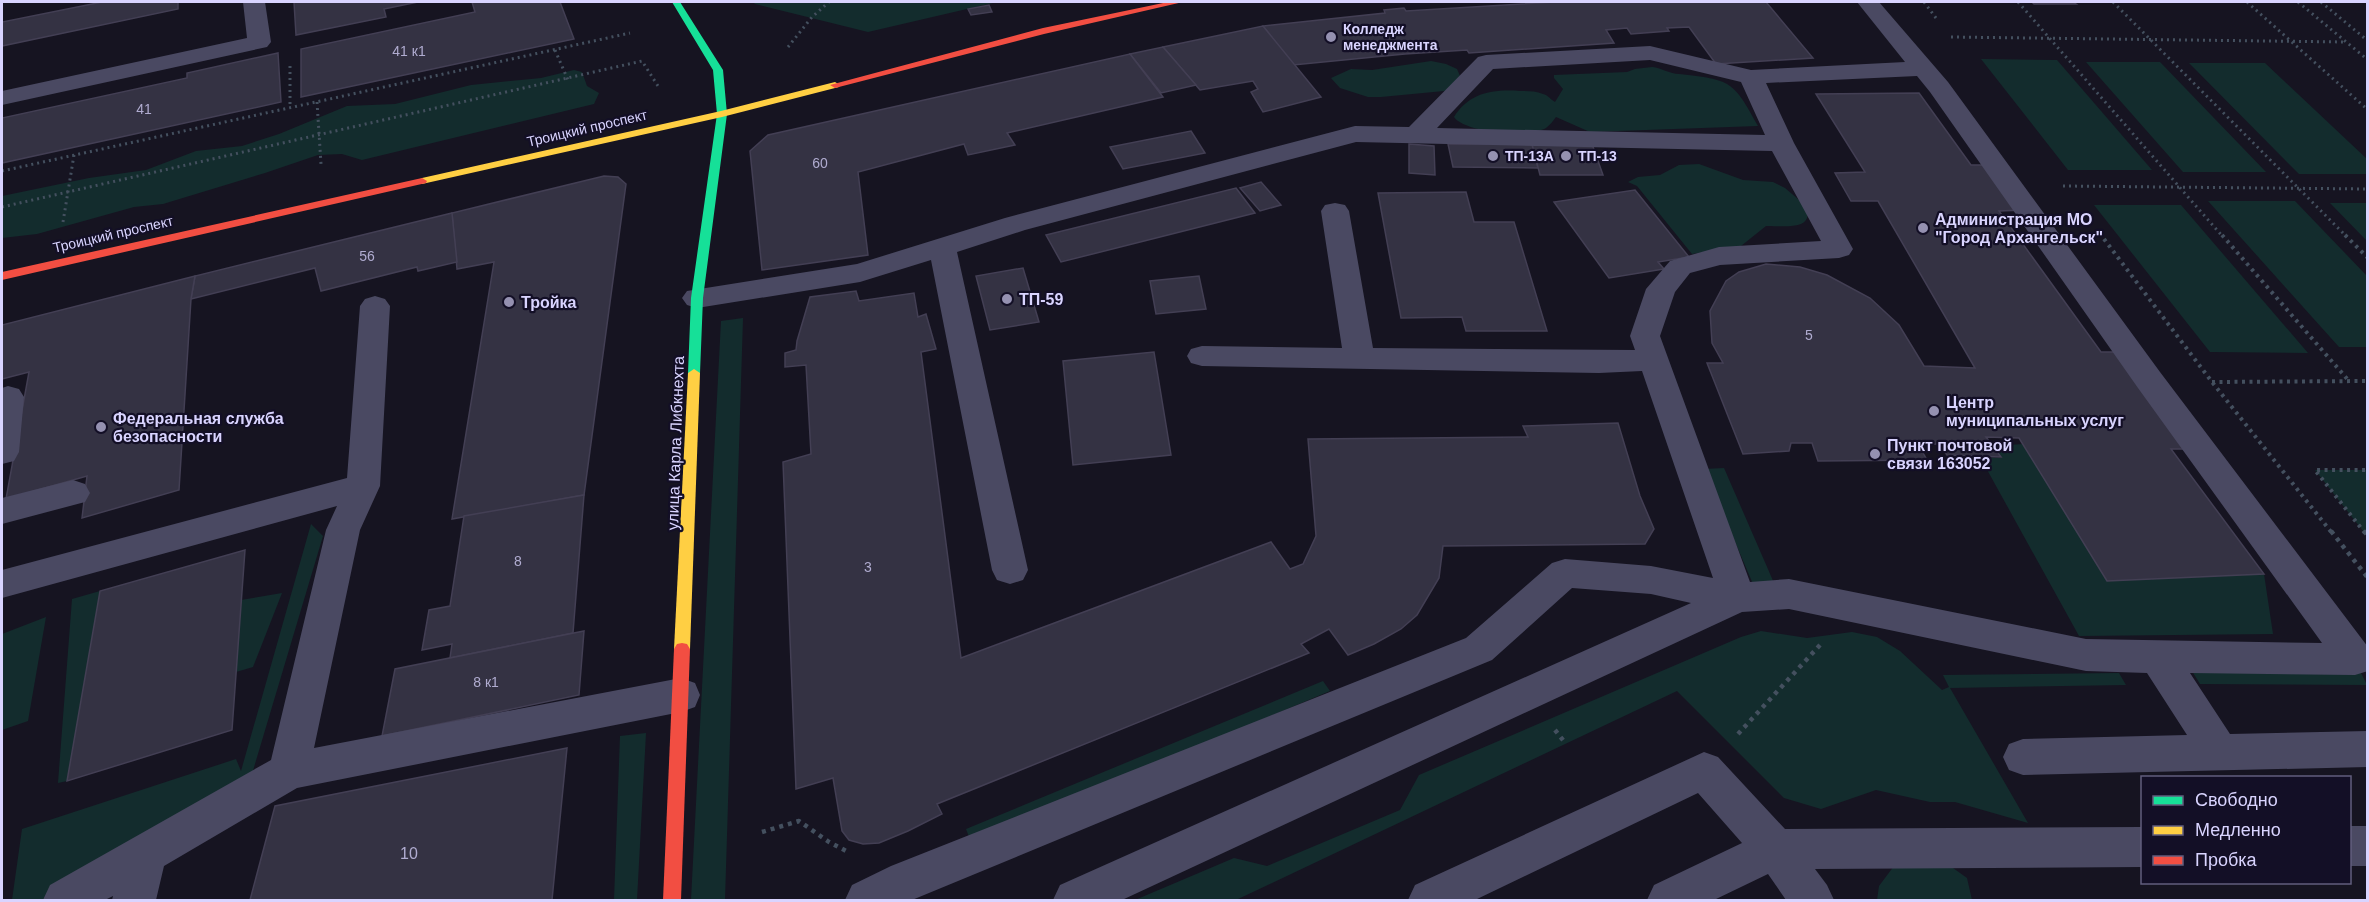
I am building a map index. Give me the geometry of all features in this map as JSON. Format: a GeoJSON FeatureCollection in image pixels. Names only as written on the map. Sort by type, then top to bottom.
{"type":"FeatureCollection","features":[{"type":"Feature","properties":{"kind":"main road","name":"улица Карла Либкнехта"},"geometry":{"type":"LineString","coordinates":[[672,900],[697,298],[722,114],[718,70],[676,2]]}},
{"type":"Feature","properties":{"kind":"main road","name":"Троицкий проспект"},"geometry":{"type":"LineString","coordinates":[[2,276],[722,114],[1043,32],[1178,2]]}},
{"type":"Feature","properties":{"kind":"lane"},"geometry":{"type":"LineString","coordinates":[[2,98],[260,42],[254,2]]}},
{"type":"Feature","properties":{"kind":"lane"},"geometry":{"type":"LineString","coordinates":[[867,900],[906,881],[1479,649],[1565,573],[1651,580],[1738,598],[1789,594],[2086,655],[2355,659],[2149,380],[1924,68],[1868,2]]}},
{"type":"Feature","properties":{"kind":"lane"},"geometry":{"type":"LineString","coordinates":[[1416,135],[1486,62],[1650,53],[1751,77],[1924,68]]}},
{"type":"Feature","properties":{"kind":"lane"},"geometry":{"type":"LineString","coordinates":[[1738,598],[1645,336],[1661,289],[1680,267],[1719,256],[1839,249],[1781,142],[1751,77]]}},
{"type":"Feature","properties":{"kind":"lane"},"geometry":{"type":"LineString","coordinates":[[697,298],[860,273],[1015,224],[1355,134],[1781,142]]}},
{"type":"Feature","properties":{"kind":"lane"},"geometry":{"type":"LineString","coordinates":[[1335,211],[1359,358]]}},
{"type":"Feature","properties":{"kind":"lane"},"geometry":{"type":"LineString","coordinates":[[942,247],[1010,570]]}},
{"type":"Feature","properties":{"kind":"lane"},"geometry":{"type":"LineString","coordinates":[[289,771],[344,530],[363,486],[375,306]]}},
{"type":"Feature","properties":{"kind":"lane"},"geometry":{"type":"LineString","coordinates":[[1202,356],[1599,362],[1654,360]]}},
{"type":"Feature","properties":{"kind":"lane"},"geometry":{"type":"LineString","coordinates":[[2,452],[8,397]]}},
{"type":"Feature","properties":{"kind":"lane"},"geometry":{"type":"LineString","coordinates":[[2,584],[363,486]]}},
{"type":"Feature","properties":{"kind":"lane"},"geometry":{"type":"LineString","coordinates":[[2,511],[72,493]]}},
{"type":"Feature","properties":{"kind":"lane"},"geometry":{"type":"LineString","coordinates":[[1075,900],[1738,598]]}},
{"type":"Feature","properties":{"kind":"lane"},"geometry":{"type":"LineString","coordinates":[[2158,657],[2220,753]]}},
{"type":"Feature","properties":{"kind":"lane"},"geometry":{"type":"LineString","coordinates":[[65,900],[289,771],[681,695]]}},
{"type":"Feature","properties":{"kind":"lane"},"geometry":{"type":"LineString","coordinates":[[2024,757],[2367,749]]}},
{"type":"Feature","properties":{"kind":"lane"},"geometry":{"type":"LineString","coordinates":[[1430,900],[1704,770],[1775,849],[1812,900]]}},
{"type":"Feature","properties":{"kind":"lane"},"geometry":{"type":"LineString","coordinates":[[2351,846],[2367,846]]}},
{"type":"Feature","properties":{"kind":"lane"},"geometry":{"type":"LineString","coordinates":[[1669,900],[1775,849],[2141,847]]}},
{"type":"Feature","properties":{"kind":"lane"},"geometry":{"type":"LineString","coordinates":[[134,900],[146,854]]}},
{"type":"Feature","properties":{"kind":"path"},"geometry":{"type":"LineString","coordinates":[[788,46],[812,17],[830,2]]}},
{"type":"Feature","properties":{"kind":"path"},"geometry":{"type":"LineString","coordinates":[[1924,2],[1938,19]]}},
{"type":"Feature","properties":{"kind":"path"},"geometry":{"type":"LineString","coordinates":[[2018,2],[2349,381]]}},
{"type":"Feature","properties":{"kind":"path"},"geometry":{"type":"LineString","coordinates":[[2113,2],[2367,258]]}},
{"type":"Feature","properties":{"kind":"path"},"geometry":{"type":"LineString","coordinates":[[2247,2],[2367,110]]}},
{"type":"Feature","properties":{"kind":"path"},"geometry":{"type":"LineString","coordinates":[[2298,2],[2367,60]]}},
{"type":"Feature","properties":{"kind":"path"},"geometry":{"type":"LineString","coordinates":[[2321,2],[2367,41]]}},
{"type":"Feature","properties":{"kind":"path"},"geometry":{"type":"LineString","coordinates":[[1944,28],[1958,46]]}},
{"type":"Feature","properties":{"kind":"path"},"geometry":{"type":"LineString","coordinates":[[2,171],[630,33]]}},
{"type":"Feature","properties":{"kind":"path"},"geometry":{"type":"LineString","coordinates":[[1951,37],[2346,42]]}},
{"type":"Feature","properties":{"kind":"path"},"geometry":{"type":"LineString","coordinates":[[555,50],[568,80]]}},
{"type":"Feature","properties":{"kind":"path"},"geometry":{"type":"LineString","coordinates":[[2,207],[568,80],[642,61],[658,86]]}},
{"type":"Feature","properties":{"kind":"path"},"geometry":{"type":"LineString","coordinates":[[317,102],[321,171]]}},
{"type":"Feature","properties":{"kind":"path"},"geometry":{"type":"LineString","coordinates":[[63,224],[74,155]]}},
{"type":"Feature","properties":{"kind":"path"},"geometry":{"type":"LineString","coordinates":[[2057,177],[2071,196]]}},
{"type":"Feature","properties":{"kind":"path"},"geometry":{"type":"LineString","coordinates":[[2008,186],[2367,189]]}},
{"type":"Feature","properties":{"kind":"path"},"geometry":{"type":"LineString","coordinates":[[2099,233],[2212,382],[2367,578]]}},
{"type":"Feature","properties":{"kind":"path"},"geometry":{"type":"LineString","coordinates":[[2149,380],[2367,381]]}},
{"type":"Feature","properties":{"kind":"path"},"geometry":{"type":"LineString","coordinates":[[2367,470],[2315,470],[2367,536]]}},
{"type":"Feature","properties":{"kind":"path"},"geometry":{"type":"LineString","coordinates":[[1704,770],[1856,608]]}},
{"type":"Feature","properties":{"kind":"path"},"geometry":{"type":"LineString","coordinates":[[762,832],[799,821],[829,842],[906,881]]}},
{"type":"Feature","properties":{"kind":"green space"},"geometry":{"type":"Polygon","coordinates":[[[753,2],[997,2],[868,32],[753,2]]]}},
{"type":"Feature","properties":{"kind":"green space"},"geometry":{"type":"Polygon","coordinates":[[[1981,59],[2057,60],[2152,170],[2068,170],[1981,59]]]}},
{"type":"Feature","properties":{"kind":"green space"},"geometry":{"type":"Polygon","coordinates":[[[1431,61],[1457,69],[1460,76],[1453,87],[1444,91],[1368,97],[1340,88],[1331,78],[1351,69],[1372,70],[1431,61]]]}},
{"type":"Feature","properties":{"kind":"green space"},"geometry":{"type":"Polygon","coordinates":[[[2086,62],[2160,62],[2266,172],[2183,172],[2086,62]]]}},
{"type":"Feature","properties":{"kind":"green space"},"geometry":{"type":"Polygon","coordinates":[[[2189,63],[2265,63],[2367,159],[2367,174],[2299,174],[2189,63]]]}},
{"type":"Feature","properties":{"kind":"green space"},"geometry":{"type":"Polygon","coordinates":[[[1652,67],[1676,74],[1710,78],[1729,85],[1742,99],[1758,126],[1590,132],[1556,117],[1546,128],[1538,131],[1512,133],[1471,127],[1454,117],[1474,98],[1491,92],[1534,92],[1546,95],[1555,102],[1563,89],[1554,75],[1627,72],[1652,67]]]}},
{"type":"Feature","properties":{"kind":"green space"},"geometry":{"type":"Polygon","coordinates":[[[574,70],[582,72],[587,86],[599,93],[594,104],[362,160],[342,154],[318,155],[163,204],[134,207],[37,234],[2,238],[2,196],[89,178],[146,170],[196,151],[242,146],[279,134],[347,106],[395,104],[471,85],[541,78],[574,70]]]}},
{"type":"Feature","properties":{"kind":"green space"},"geometry":{"type":"Polygon","coordinates":[[[1699,164],[1743,180],[1773,182],[1785,188],[1805,205],[1808,214],[1806,220],[1795,226],[1766,226],[1741,246],[1692,254],[1637,186],[1628,182],[1638,177],[1660,175],[1679,165],[1699,164]]]}},
{"type":"Feature","properties":{"kind":"green space"},"geometry":{"type":"Polygon","coordinates":[[[2208,201],[2295,201],[2367,276],[2367,347],[2339,347],[2208,201]]]}},
{"type":"Feature","properties":{"kind":"green space"},"geometry":{"type":"Polygon","coordinates":[[[2330,203],[2367,203],[2367,241],[2330,203]]]}},
{"type":"Feature","properties":{"kind":"green space"},"geometry":{"type":"Polygon","coordinates":[[[2094,205],[2181,205],[2308,353],[2210,352],[2094,205]]]}},
{"type":"Feature","properties":{"kind":"green space"},"geometry":{"type":"Polygon","coordinates":[[[743,318],[725,900],[691,900],[721,321],[743,318]]]}},
{"type":"Feature","properties":{"kind":"green space"},"geometry":{"type":"Polygon","coordinates":[[[2023,444],[2107,581],[2264,574],[2273,634],[2079,636],[1980,457],[2002,458],[1994,446],[2023,444]]]}},
{"type":"Feature","properties":{"kind":"green space"},"geometry":{"type":"Polygon","coordinates":[[[1724,468],[1774,583],[1753,584],[1704,469],[1724,468]]]}},
{"type":"Feature","properties":{"kind":"green space"},"geometry":{"type":"Polygon","coordinates":[[[2315,470],[2367,470],[2367,536],[2315,470]]]}},
{"type":"Feature","properties":{"kind":"green space"},"geometry":{"type":"Polygon","coordinates":[[[311,524],[323,536],[252,774],[42,900],[12,900],[22,829],[236,759],[241,771],[311,524]]]}},
{"type":"Feature","properties":{"kind":"green space"},"geometry":{"type":"Polygon","coordinates":[[[100,591],[67,781],[58,783],[72,599],[100,591]]]}},
{"type":"Feature","properties":{"kind":"green space"},"geometry":{"type":"Polygon","coordinates":[[[282,593],[253,667],[236,672],[241,600],[282,593]]]}},
{"type":"Feature","properties":{"kind":"green space"},"geometry":{"type":"Polygon","coordinates":[[[46,617],[28,721],[2,730],[2,634],[46,617]]]}},
{"type":"Feature","properties":{"kind":"green space"},"geometry":{"type":"Polygon","coordinates":[[[1761,631],[1807,638],[1852,632],[1877,637],[1900,651],[1942,690],[1949,687],[1943,675],[2119,673],[2126,685],[1950,688],[2028,823],[1955,802],[1930,802],[1876,790],[1821,809],[1784,798],[1677,691],[1236,900],[1135,900],[1234,858],[1267,866],[1400,810],[1419,775],[1741,637],[1761,631]]]}},
{"type":"Feature","properties":{"kind":"green space"},"geometry":{"type":"Polygon","coordinates":[[[2192,671],[2361,673],[2367,685],[2200,684],[2192,671]]]}},
{"type":"Feature","properties":{"kind":"green space"},"geometry":{"type":"Polygon","coordinates":[[[1323,681],[1330,691],[971,842],[966,829],[1323,681]]]}},
{"type":"Feature","properties":{"kind":"green space"},"geometry":{"type":"Polygon","coordinates":[[[646,733],[637,900],[614,900],[620,736],[646,733]]]}},
{"type":"Feature","properties":{"kind":"green space"},"geometry":{"type":"Polygon","coordinates":[[[1894,866],[1953,868],[1967,878],[1972,900],[1877,900],[1879,886],[1894,866]]]}},
{"type":"Feature","properties":{"kind":"building"},"geometry":{"type":"Polygon","coordinates":[[[102,2],[178,2],[178,9],[2,46],[2,22],[102,2]]]}},
{"type":"Feature","properties":{"kind":"building"},"geometry":{"type":"Polygon","coordinates":[[[294,2],[418,2],[384,9],[386,17],[296,35],[294,2]]]}},
{"type":"Feature","properties":{"kind":"building"},"geometry":{"type":"Polygon","coordinates":[[[472,2],[560,2],[574,39],[301,97],[301,49],[475,12],[472,2]]]}},
{"type":"Feature","properties":{"kind":"building"},"geometry":{"type":"Polygon","coordinates":[[[1555,2],[1766,2],[1813,58],[1716,64],[1689,27],[1631,34],[1627,28],[1606,30],[1614,43],[1469,53],[1467,50],[1405,54],[1293,65],[1263,26],[1385,13],[1384,10],[1404,8],[1406,11],[1555,2]]]}},
{"type":"Feature","properties":{"kind":"building"},"geometry":{"type":"Polygon","coordinates":[[[2032,2],[2073,2],[2076,4],[2034,4],[2032,2]]]}},
{"type":"Feature","properties":{"kind":"building"},"geometry":{"type":"Polygon","coordinates":[[[989,5],[992,12],[971,15],[968,9],[989,5]]]}},
{"type":"Feature","properties":{"kind":"building"},"geometry":{"type":"Polygon","coordinates":[[[1263,26],[1321,97],[1263,112],[1251,92],[1258,89],[1253,81],[1200,90],[1163,47],[1263,26]]]}},
{"type":"Feature","properties":{"kind":"building"},"geometry":{"type":"Polygon","coordinates":[[[1163,47],[1196,85],[1161,93],[1130,54],[1163,47]]]}},
{"type":"Feature","properties":{"kind":"building"},"geometry":{"type":"Polygon","coordinates":[[[278,53],[281,102],[2,163],[2,118],[187,78],[187,73],[278,53]]]}},
{"type":"Feature","properties":{"kind":"building"},"geometry":{"type":"Polygon","coordinates":[[[1130,54],[1163,97],[1007,133],[1015,145],[968,155],[964,144],[858,172],[868,255],[762,270],[750,151],[768,135],[1130,54]]]}},
{"type":"Feature","properties":{"kind":"building"},"geometry":{"type":"Polygon","coordinates":[[[1919,93],[1971,165],[1991,165],[2025,210],[1999,211],[2101,352],[2125,352],[2194,449],[2171,449],[2264,574],[2107,581],[2019,438],[1986,437],[2001,457],[1947,455],[1939,444],[1918,444],[1927,460],[1818,461],[1812,443],[1791,443],[1789,451],[1743,454],[1707,363],[1723,363],[1712,343],[1710,311],[1726,281],[1739,272],[1766,264],[1800,267],[1827,275],[1870,298],[1899,325],[1924,366],[1975,368],[1878,201],[1851,201],[1835,173],[1865,172],[1816,94],[1919,93]]]}},
{"type":"Feature","properties":{"kind":"building"},"geometry":{"type":"Polygon","coordinates":[[[1191,131],[1205,153],[1123,169],[1110,147],[1191,131]]]}},
{"type":"Feature","properties":{"kind":"building"},"geometry":{"type":"Polygon","coordinates":[[[1409,144],[1434,146],[1435,175],[1409,173],[1409,144]]]}},
{"type":"Feature","properties":{"kind":"building","name":"ТП-13А"},"geometry":{"type":"Polygon","coordinates":[[[1448,144],[1532,144],[1538,168],[1453,167],[1448,144]]]}},
{"type":"Feature","properties":{"kind":"building","name":"ТП-13"},"geometry":{"type":"Polygon","coordinates":[[[1532,144],[1592,144],[1603,175],[1540,175],[1532,144]]]}},
{"type":"Feature","properties":{"kind":"building"},"geometry":{"type":"Polygon","coordinates":[[[604,176],[618,177],[626,184],[584,495],[452,519],[494,262],[457,269],[452,213],[604,176]]]}},
{"type":"Feature","properties":{"kind":"building"},"geometry":{"type":"Polygon","coordinates":[[[1261,182],[1281,205],[1260,211],[1240,188],[1261,182]]]}},
{"type":"Feature","properties":{"kind":"building"},"geometry":{"type":"Polygon","coordinates":[[[1236,188],[1255,213],[1061,262],[1046,235],[1236,188]]]}},
{"type":"Feature","properties":{"kind":"building"},"geometry":{"type":"Polygon","coordinates":[[[1635,190],[1689,257],[1658,262],[1664,269],[1609,278],[1554,202],[1635,190]]]}},
{"type":"Feature","properties":{"kind":"building"},"geometry":{"type":"Polygon","coordinates":[[[1466,192],[1474,222],[1514,222],[1547,331],[1466,331],[1462,317],[1401,318],[1378,193],[1466,192]]]}},
{"type":"Feature","properties":{"kind":"building"},"geometry":{"type":"Polygon","coordinates":[[[452,213],[457,262],[418,271],[417,267],[321,291],[315,268],[191,299],[195,276],[452,213]]]}},
{"type":"Feature","properties":{"kind":"building","name":"ТП-59"},"geometry":{"type":"Polygon","coordinates":[[[1023,268],[1039,322],[990,330],[976,276],[1023,268]]]}},
{"type":"Feature","properties":{"kind":"building","name":"Федеральная служба безопасности"},"geometry":{"type":"Polygon","coordinates":[[[195,276],[191,299],[179,490],[82,518],[87,476],[6,499],[29,372],[2,379],[2,325],[195,276]]]}},
{"type":"Feature","properties":{"kind":"building"},"geometry":{"type":"Polygon","coordinates":[[[1199,276],[1206,309],[1156,314],[1150,281],[1199,276]]]}},
{"type":"Feature","properties":{"kind":"building"},"geometry":{"type":"Polygon","coordinates":[[[856,291],[859,301],[914,293],[918,317],[926,314],[936,349],[921,352],[961,658],[1271,542],[1290,569],[1303,564],[1316,536],[1308,439],[1528,437],[1523,426],[1618,423],[1640,496],[1654,529],[1645,544],[1443,546],[1439,578],[1417,615],[1401,629],[1374,644],[1348,655],[1329,629],[1301,644],[1309,653],[937,804],[942,814],[908,831],[879,843],[863,844],[849,840],[842,831],[833,778],[796,789],[783,462],[811,454],[806,365],[785,367],[785,353],[796,350],[810,297],[856,291]]]}},
{"type":"Feature","properties":{"kind":"building"},"geometry":{"type":"Polygon","coordinates":[[[1154,352],[1171,455],[1073,465],[1063,361],[1154,352]]]}},
{"type":"Feature","properties":{"kind":"building"},"geometry":{"type":"Polygon","coordinates":[[[584,495],[573,633],[450,658],[452,644],[422,650],[429,610],[450,606],[464,516],[584,495]]]}},
{"type":"Feature","properties":{"kind":"building"},"geometry":{"type":"Polygon","coordinates":[[[245,550],[232,730],[67,781],[100,591],[245,550]]]}},
{"type":"Feature","properties":{"kind":"building"},"geometry":{"type":"Polygon","coordinates":[[[584,631],[579,695],[382,736],[395,669],[584,631]]]}},
{"type":"Feature","properties":{"kind":"building"},"geometry":{"type":"Polygon","coordinates":[[[567,748],[552,900],[250,900],[275,806],[567,748]]]}},
{"type":"Feature","properties":{"kind":"traffic: fast"},"geometry":{"type":"LineString","coordinates":[[676,2],[718,70],[722,114],[697,298],[694,373]]}},
{"type":"Feature","properties":{"kind":"traffic: slow"},"geometry":{"type":"LineString","coordinates":[[422,181],[722,114],[835,85]]}},
{"type":"Feature","properties":{"kind":"traffic: slow"},"geometry":{"type":"LineString","coordinates":[[682,649],[694,373]]}},
{"type":"Feature","properties":{"kind":"traffic: jam"},"geometry":{"type":"LineString","coordinates":[[835,85],[1043,31],[1178,2]]}},
{"type":"Feature","properties":{"kind":"traffic: jam"},"geometry":{"type":"LineString","coordinates":[[2,276],[422,181]]}},
{"type":"Feature","properties":{"kind":"traffic: jam"},"geometry":{"type":"LineString","coordinates":[[672,900],[682,649]]}},
{"type":"Feature","properties":{"kind":"place","name":"Колледж менеджмента"},"geometry":{"type":"Point","coordinates":[1331,37]}},
{"type":"Feature","properties":{"kind":"place","name":"ТП-13А"},"geometry":{"type":"Point","coordinates":[1493,156]}},
{"type":"Feature","properties":{"kind":"place","name":"ТП-13"},"geometry":{"type":"Point","coordinates":[1566,156]}},
{"type":"Feature","properties":{"kind":"place","name":"Администрация МО \"Город Архангельск\""},"geometry":{"type":"Point","coordinates":[1923,228]}},
{"type":"Feature","properties":{"kind":"place","name":"ТП-59"},"geometry":{"type":"Point","coordinates":[1007,299]}},
{"type":"Feature","properties":{"kind":"place","name":"Тройка"},"geometry":{"type":"Point","coordinates":[509,302]}},
{"type":"Feature","properties":{"kind":"place","name":"Центр муниципальных услуг"},"geometry":{"type":"Point","coordinates":[1934,411]}},
{"type":"Feature","properties":{"kind":"place","name":"Федеральная служба безопасности"},"geometry":{"type":"Point","coordinates":[101,427]}},
{"type":"Feature","properties":{"kind":"place","name":"Пункт почтовой связи 163052"},"geometry":{"type":"Point","coordinates":[1875,454]}}]}
